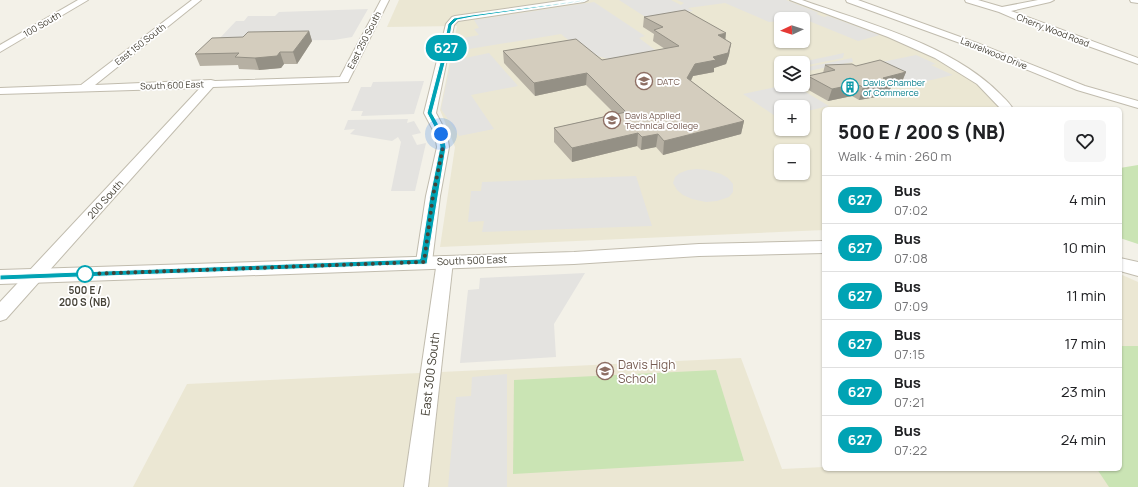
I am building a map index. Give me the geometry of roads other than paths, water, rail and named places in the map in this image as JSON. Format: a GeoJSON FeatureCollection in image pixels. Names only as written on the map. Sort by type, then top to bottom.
{"type":"FeatureCollection","features":[{"type":"Feature","properties":{"kind":"street","name":"100 South"},"geometry":{"type":"LineString","coordinates":[[0,49],[84,0]]}},
{"type":"Feature","properties":{"kind":"street","name":"East 150 South"},"geometry":{"type":"LineString","coordinates":[[83,88],[197,0]]}},
{"type":"Feature","properties":{"kind":"street","name":"East 250 South"},"geometry":{"type":"LineString","coordinates":[[344,80],[385,0]]}},
{"type":"Feature","properties":{"kind":"street"},"geometry":{"type":"LineString","coordinates":[[424,262],[433,196],[443,147],[441,134],[430,113],[444,59],[450,24],[455,19],[584,0]]}},
{"type":"Feature","properties":{"kind":"street"},"geometry":{"type":"LineString","coordinates":[[794,0],[901,40],[937,56],[982,83],[1006,107]]}},
{"type":"Feature","properties":{"kind":"street","name":"Laurelwood Drive"},"geometry":{"type":"LineString","coordinates":[[850,0],[946,34],[1081,88],[1138,105]]}},
{"type":"Feature","properties":{"kind":"street","name":"Cherry Wood Road"},"geometry":{"type":"LineString","coordinates":[[969,0],[1002,10],[1030,22],[1138,61]]}},
{"type":"Feature","properties":{"kind":"street"},"geometry":{"type":"LineString","coordinates":[[1002,10],[1050,0]]}},
{"type":"Feature","properties":{"kind":"street"},"geometry":{"type":"LineString","coordinates":[[1134,0],[1138,1]]}},
{"type":"Feature","properties":{"kind":"street","name":"South 600 East"},"geometry":{"type":"LineString","coordinates":[[0,91],[211,83],[344,80]]}},
{"type":"Feature","properties":{"kind":"street","name":"200 South"},"geometry":{"type":"LineString","coordinates":[[0,314],[211,83]]}},
{"type":"Feature","properties":{"kind":"street","name":"South 500 East"},"geometry":{"type":"LineString","coordinates":[[0,277],[446,261],[574,258],[699,250],[822,247]]}},
{"type":"Feature","properties":{"kind":"street","name":"East 300 South"},"geometry":{"type":"LineString","coordinates":[[416,487],[434,340],[446,261]]}},
{"type":"Feature","properties":{"kind":"street"},"geometry":{"type":"LineString","coordinates":[[1122,265],[1138,269]]}},
{"type":"Feature","properties":{"kind":"place","name":"DATC"},"geometry":{"type":"Point","coordinates":[644,81]}},
{"type":"Feature","properties":{"kind":"place","name":"Davis Chamber of Commerce"},"geometry":{"type":"Point","coordinates":[850,87]}},
{"type":"Feature","properties":{"kind":"place","name":"Davis Applied Technical College"},"geometry":{"type":"Point","coordinates":[612,120]}},
{"type":"Feature","properties":{"kind":"place","name":"500 E / 200 S (NB)"},"geometry":{"type":"Point","coordinates":[85,274]}},
{"type":"Feature","properties":{"kind":"place","name":"Davis High School"},"geometry":{"type":"Point","coordinates":[605,371]}}]}
